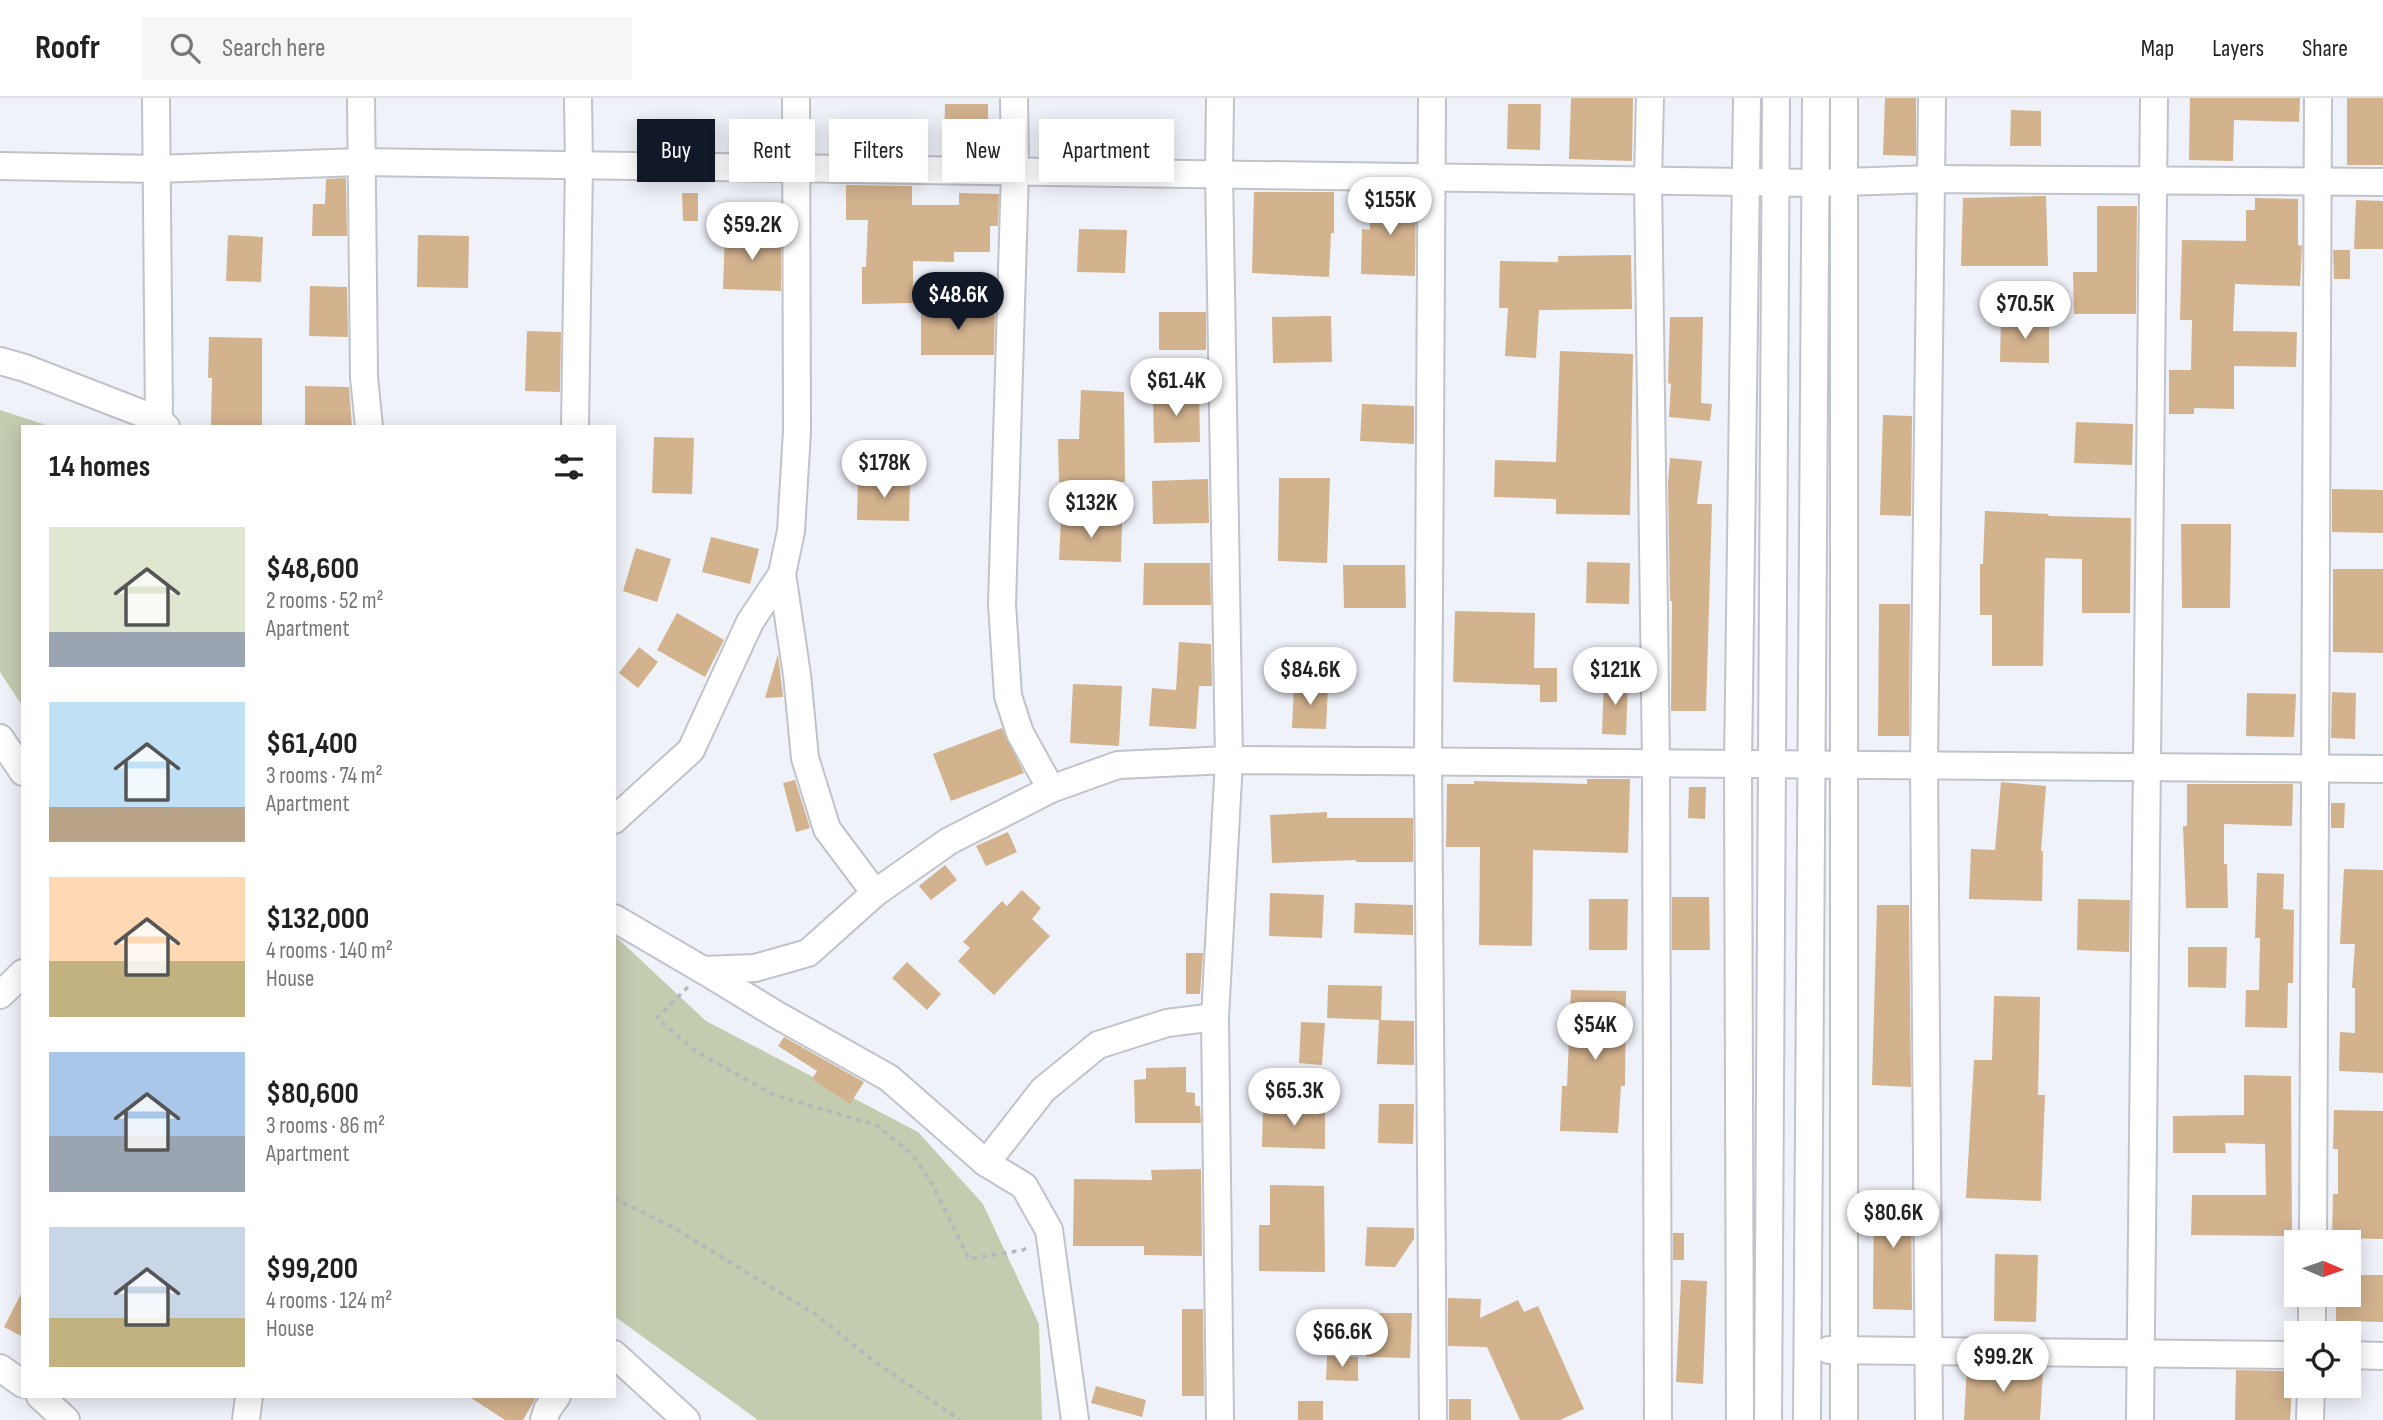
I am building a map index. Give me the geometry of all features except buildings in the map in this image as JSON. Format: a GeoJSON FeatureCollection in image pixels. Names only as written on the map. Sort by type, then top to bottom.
{"type":"FeatureCollection","features":[{"type":"Feature","properties":{"kind":"street"},"geometry":{"type":"LineString","coordinates":[[0,362],[25,368],[163,423],[156,98]]}},
{"type":"Feature","properties":{"kind":"street"},"geometry":{"type":"LineString","coordinates":[[361,98],[363,377],[369,425]]}},
{"type":"Feature","properties":{"kind":"street"},"geometry":{"type":"LineString","coordinates":[[575,425],[578,98]]}},
{"type":"Feature","properties":{"kind":"street"},"geometry":{"type":"LineString","coordinates":[[796,98],[796,119]]}},
{"type":"Feature","properties":{"kind":"street"},"geometry":{"type":"LineString","coordinates":[[1014,98],[1014,119]]}},
{"type":"Feature","properties":{"kind":"street"},"geometry":{"type":"LineString","coordinates":[[1220,98],[1229,760],[1215,1017],[1220,1420]]}},
{"type":"Feature","properties":{"kind":"street"},"geometry":{"type":"LineString","coordinates":[[1432,98],[1428,762],[1433,1420]]}},
{"type":"Feature","properties":{"kind":"street"},"geometry":{"type":"LineString","coordinates":[[1650,98],[1648,179],[1656,763],[1658,1420]]}},
{"type":"Feature","properties":{"kind":"street"},"geometry":{"type":"LineString","coordinates":[[1740,1420],[1738,765],[1747,98]]}},
{"type":"Feature","properties":{"kind":"street"},"geometry":{"type":"LineString","coordinates":[[1768,1420],[1776,98]]}},
{"type":"Feature","properties":{"kind":"street"},"geometry":{"type":"LineString","coordinates":[[1816,98],[1830,183],[1845,765],[1844,1420]]}},
{"type":"Feature","properties":{"kind":"street"},"geometry":{"type":"LineString","coordinates":[[1807,1420],[1812,765],[1830,183],[1844,98]]}},
{"type":"Feature","properties":{"kind":"street"},"geometry":{"type":"LineString","coordinates":[[1929,1420],[1924,765],[1932,98]]}},
{"type":"Feature","properties":{"kind":"street"},"geometry":{"type":"LineString","coordinates":[[2140,1420],[2154,98]]}},
{"type":"Feature","properties":{"kind":"street"},"geometry":{"type":"LineString","coordinates":[[2313,1230],[2318,98]]}},
{"type":"Feature","properties":{"kind":"street"},"geometry":{"type":"LineString","coordinates":[[0,166],[156,169],[360,162],[729,167]]}},
{"type":"Feature","properties":{"kind":"street"},"geometry":{"type":"LineString","coordinates":[[815,168],[942,170]]}},
{"type":"Feature","properties":{"kind":"street"},"geometry":{"type":"LineString","coordinates":[[1025,171],[1830,183],[1931,179],[2383,182]]}},
{"type":"Feature","properties":{"kind":"street"},"geometry":{"type":"LineString","coordinates":[[796,182],[797,431],[791,531],[782,574],[797,675],[805,758],[827,829],[875,893]]}},
{"type":"Feature","properties":{"kind":"street"},"geometry":{"type":"LineString","coordinates":[[1015,182],[1002,604],[1008,696],[1020,733],[1051,789]]}},
{"type":"Feature","properties":{"kind":"street"},"geometry":{"type":"LineString","coordinates":[[616,818],[691,750],[750,622],[782,574]]}},
{"type":"Feature","properties":{"kind":"street"},"geometry":{"type":"LineString","coordinates":[[0,738],[21,769]]}},
{"type":"Feature","properties":{"kind":"street"},"geometry":{"type":"LineString","coordinates":[[703,970],[755,968],[808,953],[875,893],[949,841],[1051,789],[1118,765],[1229,760],[2383,769]]}},
{"type":"Feature","properties":{"kind":"street"},"geometry":{"type":"LineString","coordinates":[[616,919],[777,1015],[890,1078],[986,1163],[1024,1186],[1049,1230],[1075,1420]]}},
{"type":"Feature","properties":{"kind":"street"},"geometry":{"type":"LineString","coordinates":[[0,995],[21,975]]}},
{"type":"Feature","properties":{"kind":"street"},"geometry":{"type":"LineString","coordinates":[[986,1163],[1042,1090],[1098,1045],[1167,1023],[1215,1017]]}},
{"type":"Feature","properties":{"kind":"street"},"geometry":{"type":"LineString","coordinates":[[1769,1350],[2284,1355]]}},
{"type":"Feature","properties":{"kind":"street"},"geometry":{"type":"LineString","coordinates":[[2361,1355],[2383,1356]]}},
{"type":"Feature","properties":{"kind":"street"},"geometry":{"type":"LineString","coordinates":[[616,1356],[686,1420]]}},
{"type":"Feature","properties":{"kind":"street"},"geometry":{"type":"LineString","coordinates":[[0,1368],[21,1383]]}},
{"type":"Feature","properties":{"kind":"street"},"geometry":{"type":"LineString","coordinates":[[35,1420],[39,1398]]}},
{"type":"Feature","properties":{"kind":"street"},"geometry":{"type":"LineString","coordinates":[[41,1398],[66,1420]]}},
{"type":"Feature","properties":{"kind":"street"},"geometry":{"type":"LineString","coordinates":[[246,1420],[248,1398]]}},
{"type":"Feature","properties":{"kind":"street"},"geometry":{"type":"LineString","coordinates":[[544,1420],[556,1398]]}},
{"type":"Feature","properties":{"kind":"street"},"geometry":{"type":"LineString","coordinates":[[2310,1420],[2311,1398]]}},
{"type":"Feature","properties":{"kind":"path"},"geometry":{"type":"LineString","coordinates":[[703,970],[657,1018],[695,1051],[774,1095],[876,1125],[913,1155],[932,1184],[970,1259],[1023,1250],[1049,1230]]}},
{"type":"Feature","properties":{"kind":"path"},"geometry":{"type":"LineString","coordinates":[[616,1199],[674,1227],[814,1314],[871,1359],[960,1420]]}},
{"type":"Feature","properties":{"kind":"green space"},"geometry":{"type":"Polygon","coordinates":[[[0,410],[46,425],[21,425],[21,704],[0,672],[0,410]]]}},
{"type":"Feature","properties":{"kind":"green space"},"geometry":{"type":"Polygon","coordinates":[[[616,937],[706,1021],[918,1132],[983,1204],[1039,1324],[1042,1420],[758,1420],[616,1317],[616,937]]]}}]}
